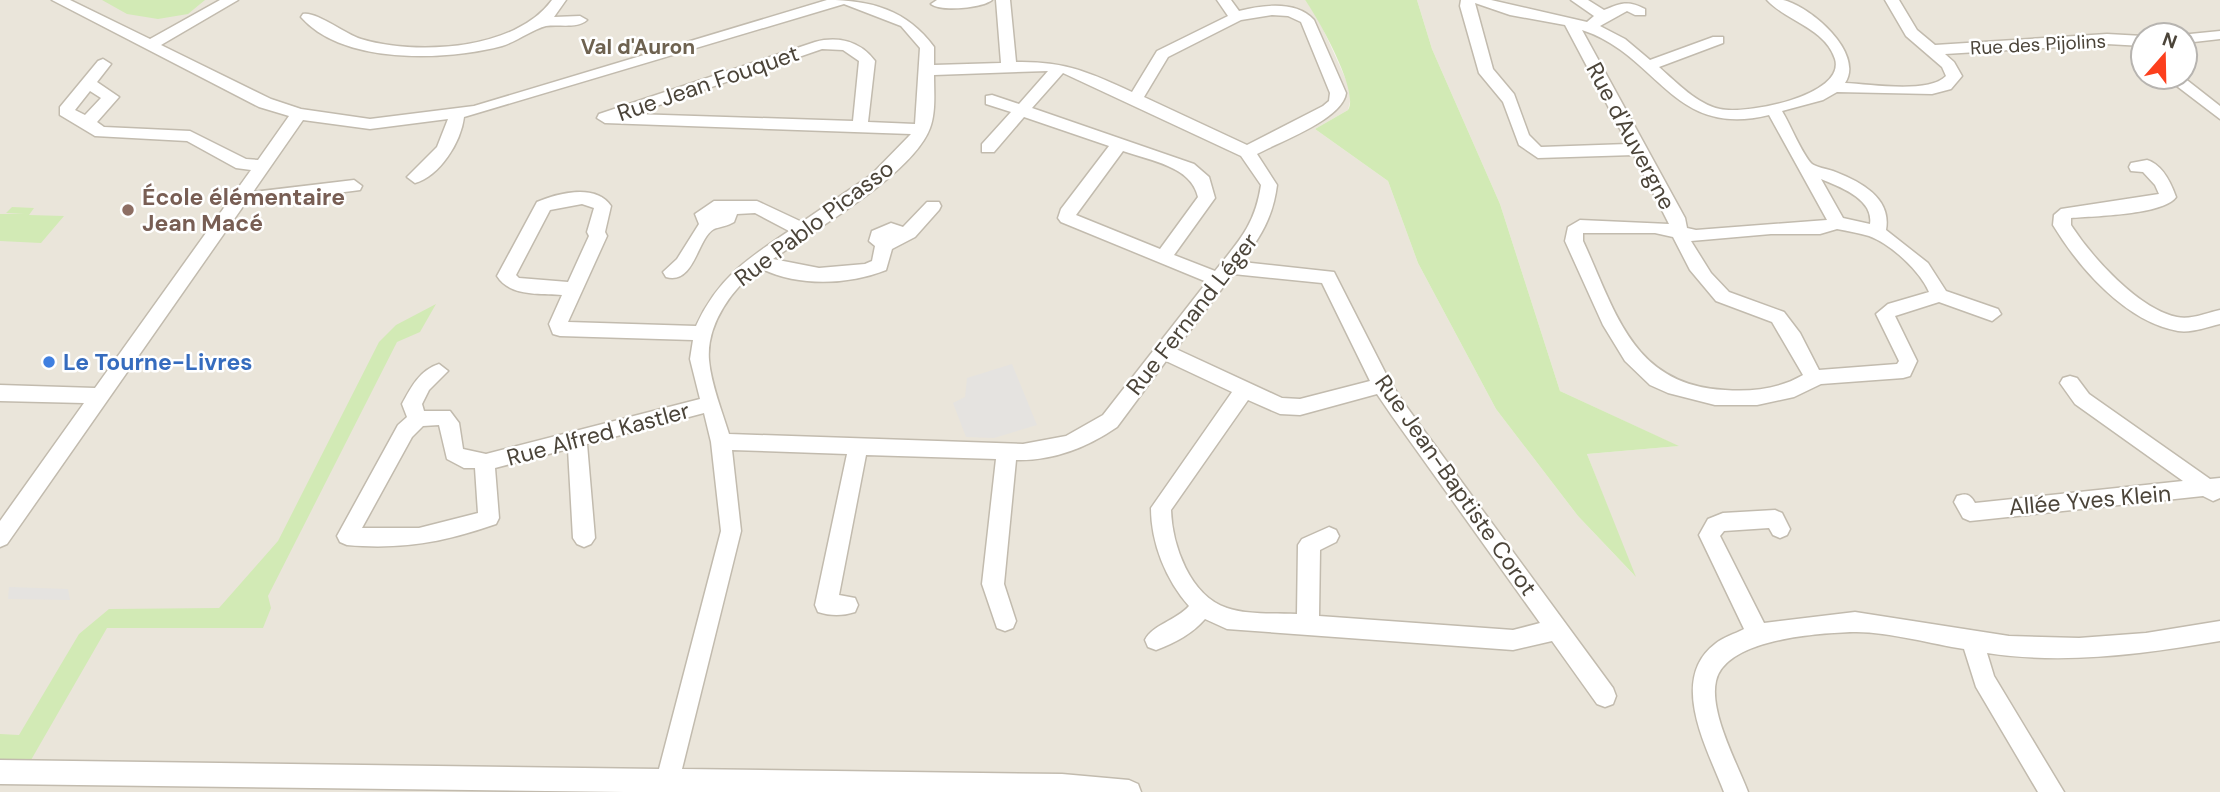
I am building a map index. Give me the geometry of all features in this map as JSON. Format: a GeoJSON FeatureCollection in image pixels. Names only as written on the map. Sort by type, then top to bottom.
{"type":"FeatureCollection","features":[{"type":"Feature","properties":{"kind":"street"},"geometry":{"type":"LineString","coordinates":[[59,0],[235,90],[299,114],[370,124],[457,114],[531,96],[844,0],[906,23],[926,47],[928,70],[922,129]]}},
{"type":"Feature","properties":{"kind":"street"},"geometry":{"type":"LineString","coordinates":[[149,47],[231,0]]}},
{"type":"Feature","properties":{"kind":"street"},"geometry":{"type":"LineString","coordinates":[[544,22],[559,0]]}},
{"type":"Feature","properties":{"kind":"street"},"geometry":{"type":"LineString","coordinates":[[938,4],[985,0]]}},
{"type":"Feature","properties":{"kind":"street"},"geometry":{"type":"LineString","coordinates":[[1003,0],[1009,66]]}},
{"type":"Feature","properties":{"kind":"street"},"geometry":{"type":"LineString","coordinates":[[1224,0],[1236,18]]}},
{"type":"Feature","properties":{"kind":"street"},"geometry":{"type":"LineString","coordinates":[[1468,0],[1467,6],[1485,71],[1506,93],[1514,109],[1521,142],[1527,148],[1538,153],[1638,149]]}},
{"type":"Feature","properties":{"kind":"street"},"geometry":{"type":"LineString","coordinates":[[1479,0],[1503,9],[1569,20],[1590,27],[1625,46],[1692,102],[1713,113],[1734,117],[1809,99],[1834,87],[1942,87],[1954,76],[1949,65],[1911,33],[1892,0]]}},
{"type":"Feature","properties":{"kind":"street"},"geometry":{"type":"LineString","coordinates":[[1578,0],[1603,16]]}},
{"type":"Feature","properties":{"kind":"street"},"geometry":{"type":"LineString","coordinates":[[1774,0],[1815,25],[1835,44],[1842,61],[1842,74],[1834,87]]}},
{"type":"Feature","properties":{"kind":"street"},"geometry":{"type":"LineString","coordinates":[[1590,27],[1603,16],[1628,5],[1640,12]]}},
{"type":"Feature","properties":{"kind":"street"},"geometry":{"type":"LineString","coordinates":[[928,70],[1009,66],[1075,71],[1247,152],[1329,110],[1338,102],[1338,93],[1307,20],[1299,14],[1286,11],[1246,13],[1162,54],[1136,98]]}},
{"type":"Feature","properties":{"kind":"street"},"geometry":{"type":"LineString","coordinates":[[308,18],[338,36],[362,45],[408,51],[484,44],[513,37],[544,22],[580,20]]}},
{"type":"Feature","properties":{"kind":"street","name":"Rue d'Auvergne"},"geometry":{"type":"LineString","coordinates":[[1569,20],[1675,218],[1677,231],[1655,227],[1580,226],[1574,231],[1574,241],[1622,340],[1642,368],[1665,382],[1716,399],[1755,398],[1796,389],[1814,378],[1903,372],[1908,361],[1885,314],[1890,309],[1917,304],[1939,295]]}},
{"type":"Feature","properties":{"kind":"street"},"geometry":{"type":"LineString","coordinates":[[2199,37],[2220,35]]}},
{"type":"Feature","properties":{"kind":"street","name":"Rue des Pijolins"},"geometry":{"type":"LineString","coordinates":[[1933,50],[2107,39],[2129,41]]}},
{"type":"Feature","properties":{"kind":"street"},"geometry":{"type":"LineString","coordinates":[[1650,65],[1717,40]]}},
{"type":"Feature","properties":{"kind":"street","name":"Rue Jean Fouquet"},"geometry":{"type":"LineString","coordinates":[[860,126],[867,61],[861,52],[847,45],[834,44],[820,45],[605,118],[922,129]]}},
{"type":"Feature","properties":{"kind":"street"},"geometry":{"type":"LineString","coordinates":[[103,64],[66,111],[101,132],[190,136],[242,164],[260,166]]}},
{"type":"Feature","properties":{"kind":"street"},"geometry":{"type":"LineString","coordinates":[[988,148],[1059,68]]}},
{"type":"Feature","properties":{"kind":"street"},"geometry":{"type":"LineString","coordinates":[[87,83],[111,97],[87,123]]}},
{"type":"Feature","properties":{"kind":"street"},"geometry":{"type":"LineString","coordinates":[[2191,91],[2220,114]]}},
{"type":"Feature","properties":{"kind":"street"},"geometry":{"type":"LineString","coordinates":[[992,100],[1188,168],[1203,181],[1207,198],[1163,257]]}},
{"type":"Feature","properties":{"kind":"street"},"geometry":{"type":"LineString","coordinates":[[1773,108],[1837,223]]}},
{"type":"Feature","properties":{"kind":"street"},"geometry":{"type":"LineString","coordinates":[[0,538],[299,114]]}},
{"type":"Feature","properties":{"kind":"street"},"geometry":{"type":"LineString","coordinates":[[415,177],[434,164],[452,137],[457,114]]}},
{"type":"Feature","properties":{"kind":"street","name":"Rue Pablo Picasso"},"geometry":{"type":"LineString","coordinates":[[666,785],[731,531],[721,442],[699,359],[703,333],[722,295],[759,259],[891,167],[914,144],[922,129]]}},
{"type":"Feature","properties":{"kind":"street"},"geometry":{"type":"LineString","coordinates":[[1120,144],[1067,213],[1066,218],[1163,257],[1224,273]]}},
{"type":"Feature","properties":{"kind":"street","name":"Rue Fernand Léger"},"geometry":{"type":"LineString","coordinates":[[721,442],[1007,452],[1061,448],[1087,438],[1110,421],[1259,227],[1266,208],[1269,185],[1247,152]]}},
{"type":"Feature","properties":{"kind":"street"},"geometry":{"type":"LineString","coordinates":[[2137,167],[2147,166],[2163,183],[2168,197],[2154,202],[2074,211],[2063,215],[2062,225],[2121,293],[2137,305],[2176,324],[2188,325],[2220,317]]}},
{"type":"Feature","properties":{"kind":"street"},"geometry":{"type":"LineString","coordinates":[[1807,168],[1852,186],[1871,201],[1880,215],[1877,232]]}},
{"type":"Feature","properties":{"kind":"street"},"geometry":{"type":"LineString","coordinates":[[237,200],[288,195],[323,187],[354,186]]}},
{"type":"Feature","properties":{"kind":"street"},"geometry":{"type":"LineString","coordinates":[[709,216],[713,188]]}},
{"type":"Feature","properties":{"kind":"street"},"geometry":{"type":"LineString","coordinates":[[572,289],[514,284],[506,276],[543,206],[558,199],[596,200],[603,206],[596,232],[598,236],[579,282],[572,289],[558,324],[559,330],[703,333]]}},
{"type":"Feature","properties":{"kind":"street"},"geometry":{"type":"LineString","coordinates":[[672,272],[683,263],[709,216],[718,206],[728,209],[757,207],[802,230]]}},
{"type":"Feature","properties":{"kind":"street"},"geometry":{"type":"LineString","coordinates":[[759,259],[780,269],[842,276],[880,265],[892,241],[910,231],[933,206]]}},
{"type":"Feature","properties":{"kind":"street"},"geometry":{"type":"LineString","coordinates":[[1677,231],[1705,236],[1771,228],[1820,228],[1837,223],[1877,232],[1935,282],[1939,295],[1992,314]]}},
{"type":"Feature","properties":{"kind":"street"},"geometry":{"type":"LineString","coordinates":[[1677,231],[1712,289],[1729,301],[1770,311],[1781,319],[1814,378]]}},
{"type":"Feature","properties":{"kind":"street","name":"Rue Jean-Baptiste Corot"},"geometry":{"type":"LineString","coordinates":[[1224,273],[1328,277],[1382,386],[1450,485],[1605,696]]}},
{"type":"Feature","properties":{"kind":"street"},"geometry":{"type":"LineString","coordinates":[[1164,352],[1280,406],[1300,407],[1382,386]]}},
{"type":"Feature","properties":{"kind":"street"},"geometry":{"type":"LineString","coordinates":[[418,419],[412,404],[422,385],[439,371]]}},
{"type":"Feature","properties":{"kind":"street"},"geometry":{"type":"LineString","coordinates":[[2070,383],[2082,399],[2216,491]]}},
{"type":"Feature","properties":{"kind":"street"},"geometry":{"type":"LineString","coordinates":[[1244,390],[1161,508],[1160,525],[1165,546],[1191,592],[1203,606],[1227,618],[1513,640],[1558,629]]}},
{"type":"Feature","properties":{"kind":"street"},"geometry":{"type":"LineString","coordinates":[[0,393],[98,396]]}},
{"type":"Feature","properties":{"kind":"street","name":"Rue Alfred Kastler"},"geometry":{"type":"LineString","coordinates":[[485,463],[489,518],[452,532],[414,540],[346,536],[404,430],[418,419],[443,417],[449,423],[454,453],[464,460],[476,459],[485,463],[710,404]]}},
{"type":"Feature","properties":{"kind":"street"},"geometry":{"type":"LineString","coordinates":[[577,440],[584,538]]}},
{"type":"Feature","properties":{"kind":"street"},"geometry":{"type":"LineString","coordinates":[[847,605],[826,604],[858,447]]}},
{"type":"Feature","properties":{"kind":"street"},"geometry":{"type":"LineString","coordinates":[[1004,621],[993,584],[1007,452]]}},
{"type":"Feature","properties":{"kind":"street","name":"Allée Yves Klein"},"geometry":{"type":"LineString","coordinates":[[1964,502],[1970,512],[2216,491]]}},
{"type":"Feature","properties":{"kind":"street"},"geometry":{"type":"LineString","coordinates":[[1758,634],[1709,535],[1715,525],[1723,523],[1775,519],[1780,529]]}},
{"type":"Feature","properties":{"kind":"street"},"geometry":{"type":"LineString","coordinates":[[1308,626],[1309,545],[1329,536]]}},
{"type":"Feature","properties":{"kind":"street"},"geometry":{"type":"LineString","coordinates":[[1156,640],[1187,624],[1203,606]]}},
{"type":"Feature","properties":{"kind":"street"},"geometry":{"type":"LineString","coordinates":[[1736,792],[1707,718],[1704,681],[1716,658],[1725,649],[1758,634],[1855,622],[1973,642],[2079,648],[2146,643],[2220,631]]}},
{"type":"Feature","properties":{"kind":"street"},"geometry":{"type":"LineString","coordinates":[[1973,642],[1984,680],[2052,792]]}},
{"type":"Feature","properties":{"kind":"street"},"geometry":{"type":"LineString","coordinates":[[0,772],[666,785],[1062,786],[1129,792]]}},
{"type":"Feature","properties":{"kind":"shaded area"},"geometry":{"type":"Polygon","coordinates":[[[0,0],[1305,0],[1317,16],[1352,93],[1348,110],[1315,129],[1388,181],[1418,263],[1496,409],[1578,516],[1634,575],[1587,454],[1678,446],[1560,391],[1500,204],[1432,49],[1417,0],[2220,0],[2220,792],[0,792],[0,0]]]}},
{"type":"Feature","properties":{"kind":"shaded area"},"geometry":{"type":"Polygon","coordinates":[[[1012,364],[1037,425],[994,438],[966,437],[953,403],[965,397],[967,378],[1012,364]]]}},
{"type":"Feature","properties":{"kind":"shaded area"},"geometry":{"type":"Polygon","coordinates":[[[9,587],[68,589],[70,600],[8,599],[9,587]]]}},
{"type":"Feature","properties":{"kind":"green space"},"geometry":{"type":"Polygon","coordinates":[[[102,0],[205,0],[188,14],[158,19],[127,14],[102,0]]]}},
{"type":"Feature","properties":{"kind":"green space"},"geometry":{"type":"Polygon","coordinates":[[[1305,0],[1417,0],[1432,49],[1500,204],[1560,391],[1679,446],[1587,454],[1636,577],[1578,516],[1496,409],[1418,263],[1388,181],[1315,129],[1348,110],[1350,101],[1336,55],[1305,0]]]}},
{"type":"Feature","properties":{"kind":"green space"},"geometry":{"type":"Polygon","coordinates":[[[12,207],[34,208],[29,215],[64,216],[41,243],[0,241],[0,214],[24,214],[6,213],[12,207]]]}},
{"type":"Feature","properties":{"kind":"green space"},"geometry":{"type":"Polygon","coordinates":[[[436,304],[420,332],[397,342],[268,596],[271,608],[263,628],[107,628],[31,760],[0,759],[0,734],[19,735],[79,634],[109,609],[219,608],[278,541],[379,342],[396,325],[436,304]]]}},
{"type":"Feature","properties":{"kind":"place","name":"École élémentaire Jean Macé"},"geometry":{"type":"Point","coordinates":[128,210]}},
{"type":"Feature","properties":{"kind":"place","name":"Le Tourne-Livres"},"geometry":{"type":"Point","coordinates":[49,362]}},
{"type":"Feature","properties":{"kind":"district","name":"Val d'Auron"},"geometry":{"type":"Point","coordinates":[638,47]}}]}
